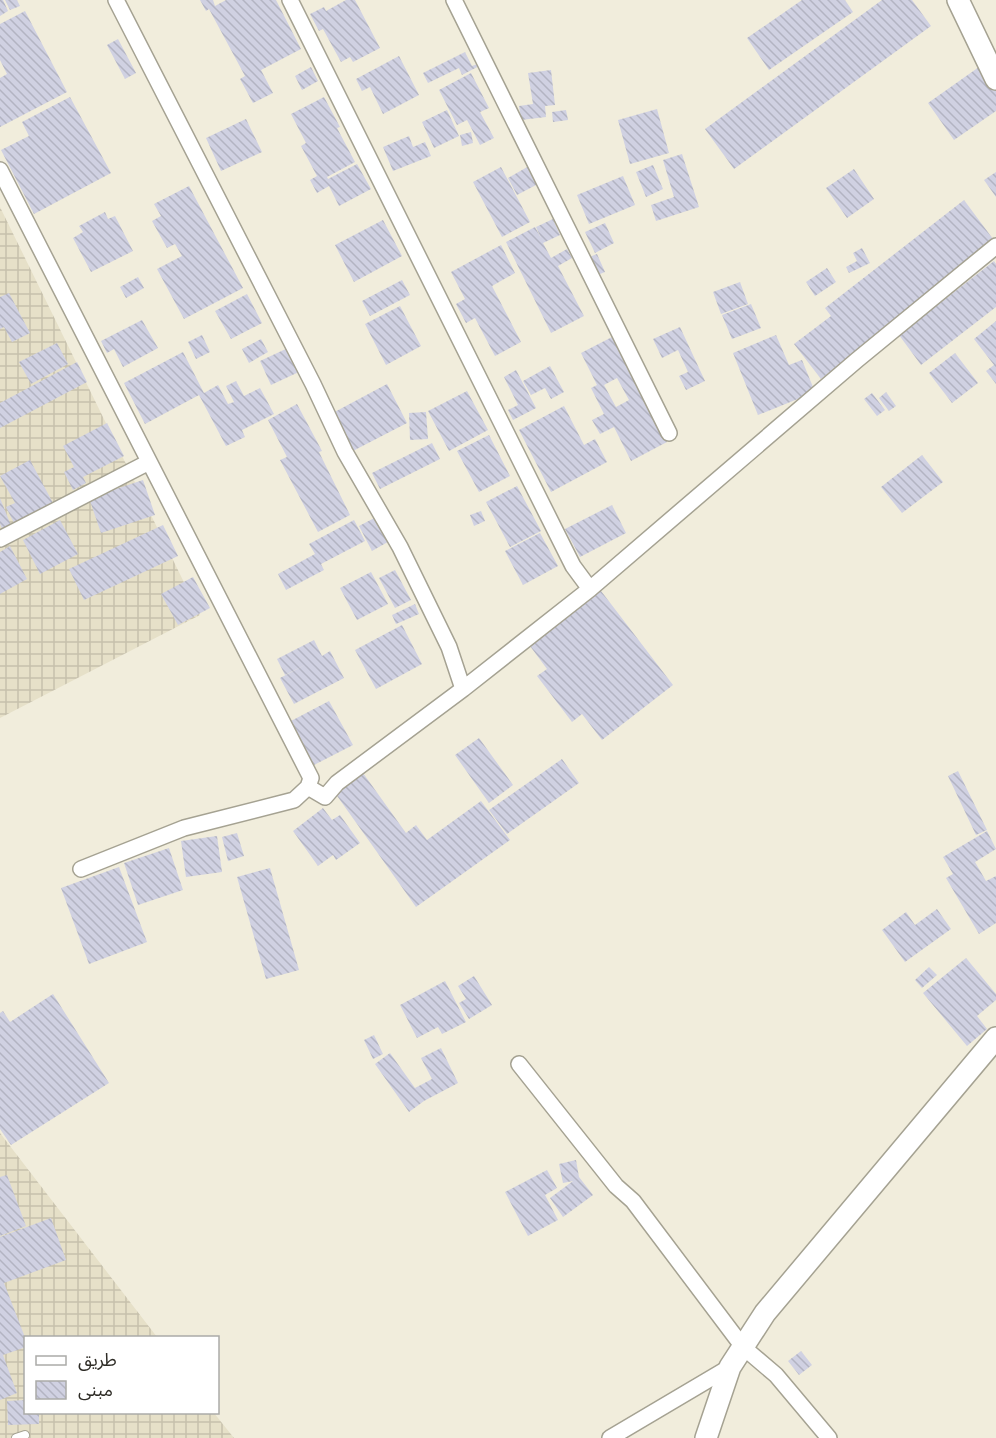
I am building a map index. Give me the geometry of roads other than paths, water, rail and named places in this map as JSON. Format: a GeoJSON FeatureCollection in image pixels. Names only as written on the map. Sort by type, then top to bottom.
{"type":"FeatureCollection","features":[{"type":"Feature","properties":{"kind":"street"},"geometry":{"type":"LineString","coordinates":[[116,0],[313,384],[345,452],[400,547],[449,647],[463,689]]}},
{"type":"Feature","properties":{"kind":"street"},"geometry":{"type":"LineString","coordinates":[[290,0],[573,567],[590,589]]}},
{"type":"Feature","properties":{"kind":"street"},"geometry":{"type":"LineString","coordinates":[[454,0],[669,433]]}},
{"type":"Feature","properties":{"kind":"street"},"geometry":{"type":"LineString","coordinates":[[958,0],[996,79]]}},
{"type":"Feature","properties":{"kind":"street"},"geometry":{"type":"LineString","coordinates":[[0,171],[310,778],[308,787],[294,800],[184,828],[81,869]]}},
{"type":"Feature","properties":{"kind":"street"},"geometry":{"type":"LineString","coordinates":[[308,787],[325,797],[337,783],[463,689],[590,589],[857,360],[996,246]]}},
{"type":"Feature","properties":{"kind":"street"},"geometry":{"type":"LineString","coordinates":[[0,539],[149,462]]}},
{"type":"Feature","properties":{"kind":"street"},"geometry":{"type":"LineString","coordinates":[[706,1438],[730,1367],[765,1313],[996,1038]]}},
{"type":"Feature","properties":{"kind":"street"},"geometry":{"type":"LineString","coordinates":[[519,1064],[616,1186],[633,1201],[743,1347],[776,1376],[829,1438]]}},
{"type":"Feature","properties":{"kind":"street"},"geometry":{"type":"LineString","coordinates":[[610,1438],[730,1367]]}},
{"type":"Feature","properties":{"kind":"lane"},"geometry":{"type":"LineString","coordinates":[[16,1438],[25,1435]]}}]}
